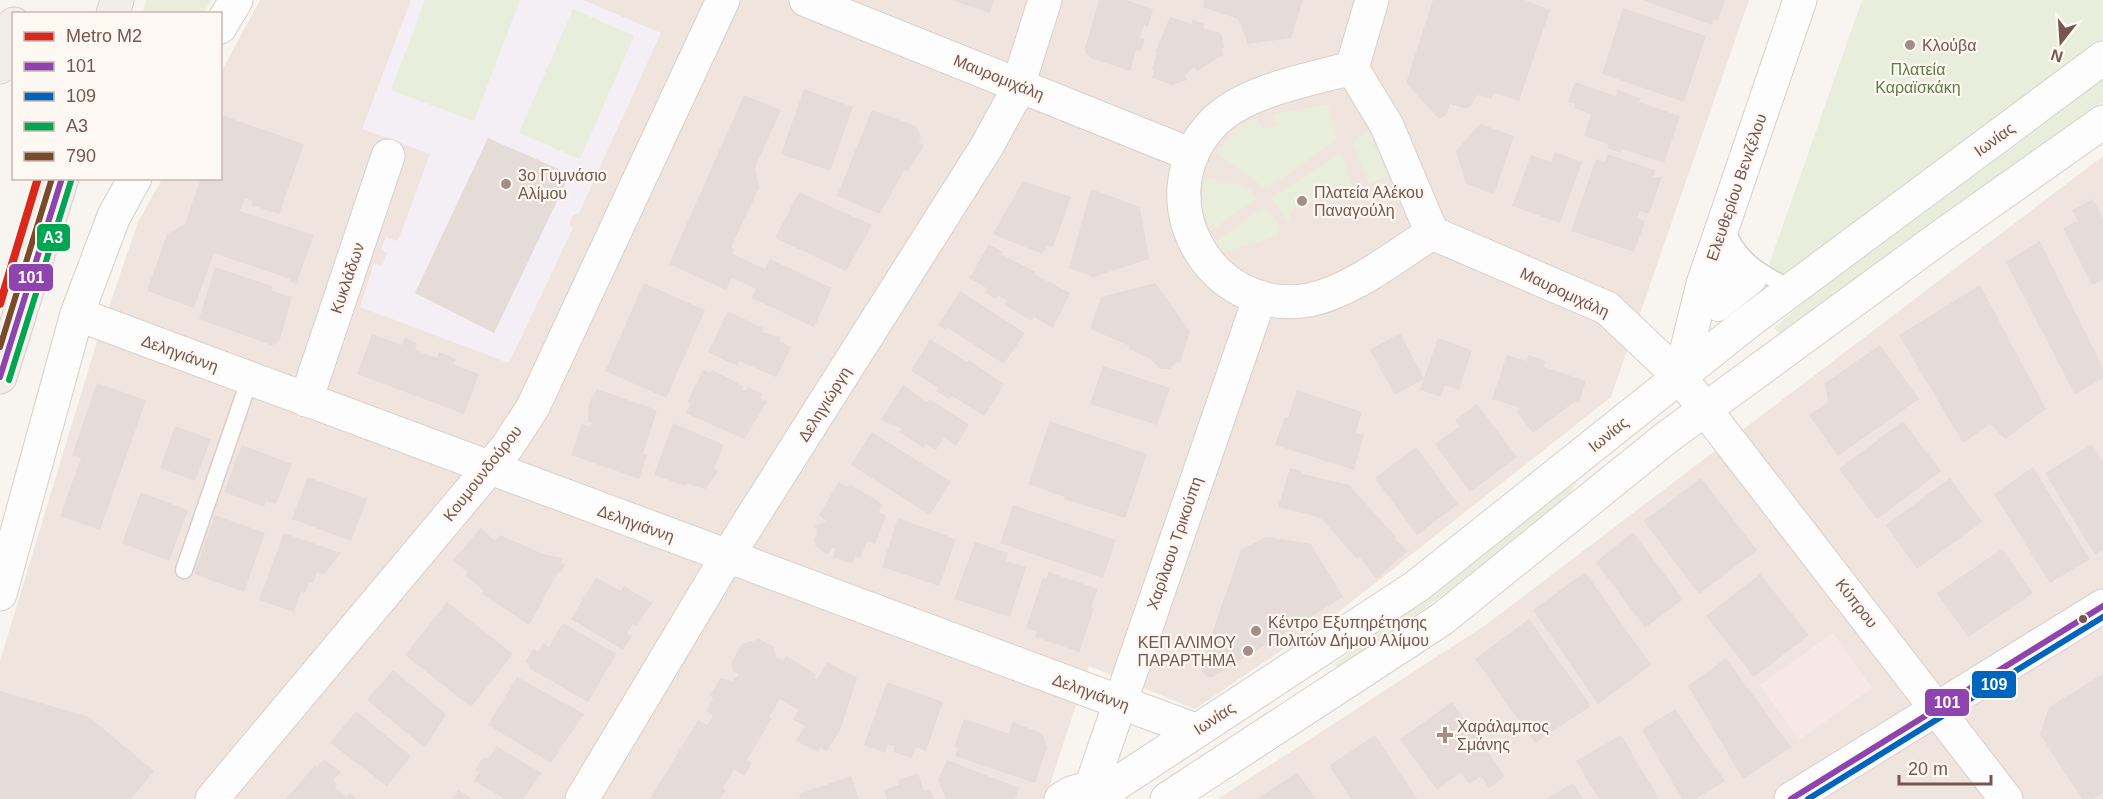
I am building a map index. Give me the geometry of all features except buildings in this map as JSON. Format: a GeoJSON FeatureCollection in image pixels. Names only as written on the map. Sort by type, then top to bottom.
{"type":"FeatureCollection","features":[{"type":"Feature","properties":{"kind":"main road"},"geometry":{"type":"LineString","coordinates":[[0,67],[12,30]]}},
{"type":"Feature","properties":{"kind":"main road"},"geometry":{"type":"LineString","coordinates":[[0,377],[61,180]]}},
{"type":"Feature","properties":{"kind":"street"},"geometry":{"type":"LineString","coordinates":[[222,24],[236,0]]}},
{"type":"Feature","properties":{"kind":"street","name":"Κουμουνδούρου"},"geometry":{"type":"LineString","coordinates":[[212,799],[507,447],[532,406],[723,0]]}},
{"type":"Feature","properties":{"kind":"street","name":"Μαυρομιχάλη"},"geometry":{"type":"LineString","coordinates":[[806,0],[1192,155]]}},
{"type":"Feature","properties":{"kind":"street","name":"Δεληγιώργη"},"geometry":{"type":"LineString","coordinates":[[582,799],[727,557],[987,146],[1018,85],[1045,0]]}},
{"type":"Feature","properties":{"kind":"street"},"geometry":{"type":"LineString","coordinates":[[1352,68],[1239,103],[1214,122],[1192,155],[1184,190],[1186,221],[1206,261],[1217,273],[1240,289],[1260,297],[1297,301],[1326,295],[1349,285],[1432,233],[1387,126],[1352,68],[1372,0]]}},
{"type":"Feature","properties":{"kind":"street","name":"Ελευθερίου Βενιζέλου"},"geometry":{"type":"LineString","coordinates":[[1680,377],[1703,284],[1800,0]]}},
{"type":"Feature","properties":{"kind":"street","name":"Ιωνίας"},"geometry":{"type":"LineString","coordinates":[[1090,795],[1417,586],[1748,322],[2103,58]]}},
{"type":"Feature","properties":{"kind":"street"},"geometry":{"type":"LineString","coordinates":[[1167,799],[1442,618],[1666,438],[1939,238],[2103,123]]}},
{"type":"Feature","properties":{"kind":"street","name":"Κυκλάδων"},"geometry":{"type":"LineString","coordinates":[[306,400],[388,156]]}},
{"type":"Feature","properties":{"kind":"street"},"geometry":{"type":"LineString","coordinates":[[0,594],[77,314],[114,216],[134,180]]}},
{"type":"Feature","properties":{"kind":"street","name":"Μαυρομιχάλη"},"geometry":{"type":"LineString","coordinates":[[1432,233],[1607,308],[1680,377],[1706,409]]}},
{"type":"Feature","properties":{"kind":"street","name":"Χαρίλαου Τρικούπη"},"geometry":{"type":"LineString","coordinates":[[1090,795],[1119,703],[1260,297]]}},
{"type":"Feature","properties":{"kind":"street","name":"Δεληγιάννη"},"geometry":{"type":"LineString","coordinates":[[77,314],[1195,730]]}},
{"type":"Feature","properties":{"kind":"street","name":"Κύπρου"},"geometry":{"type":"LineString","coordinates":[[1706,409],[2006,799]]}},
{"type":"Feature","properties":{"kind":"street"},"geometry":{"type":"LineString","coordinates":[[1791,799],[2103,606]]}},
{"type":"Feature","properties":{"kind":"lane"},"geometry":{"type":"LineString","coordinates":[[1724,222],[1732,246],[1737,251],[1767,277],[1794,290]]}},
{"type":"Feature","properties":{"kind":"lane"},"geometry":{"type":"LineString","coordinates":[[184,570],[250,378]]}},
{"type":"Feature","properties":{"kind":"shaded area"},"geometry":{"type":"Polygon","coordinates":[[[260,0],[1749,0],[1611,397],[1341,610],[1195,709],[1089,666],[1045,799],[0,799],[0,661],[95,348],[138,222],[161,180],[222,180],[222,70],[260,0]]]}},
{"type":"Feature","properties":{"kind":"shaded area","name":"3ο Γυμνάσιο Αλίμου"},"geometry":{"type":"Polygon","coordinates":[[[411,0],[583,0],[661,33],[579,213],[573,215],[569,224],[573,228],[509,363],[360,307],[374,263],[382,266],[387,253],[381,250],[386,237],[398,241],[430,154],[362,129],[411,0]]]}},
{"type":"Feature","properties":{"kind":"shaded area"},"geometry":{"type":"Polygon","coordinates":[[[2103,156],[2103,799],[1218,799],[1487,624],[2103,156]]]}},
{"type":"Feature","properties":{"kind":"shaded area"},"geometry":{"type":"Polygon","coordinates":[[[1833,633],[1872,688],[1799,740],[1760,685],[1833,633]]]}},
{"type":"Feature","properties":{"kind":"green space"},"geometry":{"type":"Polygon","coordinates":[[[147,0],[211,0],[205,12],[142,12],[147,0]]]}},
{"type":"Feature","properties":{"kind":"green space"},"geometry":{"type":"Polygon","coordinates":[[[425,0],[520,0],[474,121],[391,90],[425,0]]]}},
{"type":"Feature","properties":{"kind":"green space","name":"Πλατεία Καραϊσκάκη"},"geometry":{"type":"Polygon","coordinates":[[[1862,0],[2103,0],[2103,40],[1788,275],[1781,276],[1770,269],[1770,262],[1862,0]]]}},
{"type":"Feature","properties":{"kind":"green space"},"geometry":{"type":"Polygon","coordinates":[[[573,9],[634,36],[580,159],[519,133],[573,9]]]}},
{"type":"Feature","properties":{"kind":"green space"},"geometry":{"type":"Polygon","coordinates":[[[2103,74],[2103,102],[1780,334],[1774,328],[1842,270],[2103,74]]]}},
{"type":"Feature","properties":{"kind":"green space"},"geometry":{"type":"Polygon","coordinates":[[[1328,105],[1337,139],[1267,189],[1216,153],[1240,125],[1256,117],[1263,130],[1277,126],[1273,114],[1328,105]]]}},
{"type":"Feature","properties":{"kind":"green space"},"geometry":{"type":"Polygon","coordinates":[[[1368,131],[1388,176],[1369,184],[1353,142],[1368,131]]]}},
{"type":"Feature","properties":{"kind":"green space"},"geometry":{"type":"Polygon","coordinates":[[[1341,153],[1353,189],[1293,208],[1288,222],[1271,198],[1341,153]]]}},
{"type":"Feature","properties":{"kind":"green space"},"geometry":{"type":"Polygon","coordinates":[[[1204,178],[1242,186],[1253,193],[1256,199],[1210,231],[1202,204],[1204,178]]]}},
{"type":"Feature","properties":{"kind":"green space"},"geometry":{"type":"Polygon","coordinates":[[[1265,206],[1280,227],[1277,236],[1221,253],[1215,242],[1265,206]]]}},
{"type":"Feature","properties":{"kind":"green space"},"geometry":{"type":"Polygon","coordinates":[[[1581,474],[1566,501],[1455,587],[1339,668],[1334,664],[1403,614],[1581,474]]]}},
{"type":"Feature","properties":{"kind":"metro line","name":"Μ2"},"geometry":{"type":"LineString","coordinates":[[0,304],[37,180]]}},
{"type":"Feature","properties":{"kind":"transit line","name":"790"},"geometry":{"type":"LineString","coordinates":[[0,347],[51,180]]}},
{"type":"Feature","properties":{"kind":"transit line","name":"101"},"geometry":{"type":"LineString","coordinates":[[0,377],[61,180]]}},
{"type":"Feature","properties":{"kind":"transit line","name":"Α3"},"geometry":{"type":"LineString","coordinates":[[9,380],[71,181]]}},
{"type":"Feature","properties":{"kind":"transit line","name":"101"},"geometry":{"type":"LineString","coordinates":[[1791,799],[2103,606]]}},
{"type":"Feature","properties":{"kind":"transit line","name":"109"},"geometry":{"type":"LineString","coordinates":[[1808,799],[2103,617]]}},
{"type":"Feature","properties":{"kind":"place","name":"Κλούβα"},"geometry":{"type":"Point","coordinates":[1910,45]}},
{"type":"Feature","properties":{"kind":"place","name":"3ο Γυμνάσιο Αλίμου"},"geometry":{"type":"Point","coordinates":[506,184]}},
{"type":"Feature","properties":{"kind":"place","name":"Πλατεία Αλέκου Παναγούλη"},"geometry":{"type":"Point","coordinates":[1302,201]}},
{"type":"Feature","properties":{"kind":"place","name":"Κέντρο Εξυπηρέτησης Πολιτών Δήμου Αλίμου"},"geometry":{"type":"Point","coordinates":[1256,631]}},
{"type":"Feature","properties":{"kind":"place","name":"ΚΕΠ ΑΛΙΜΟΥ ΠΑΡΑΡΤΗΜΑ"},"geometry":{"type":"Point","coordinates":[1248,651]}},
{"type":"Feature","properties":{"kind":"place","name":"Χαράλαμπος Σμάνης"},"geometry":{"type":"Point","coordinates":[1445,735]}}]}
